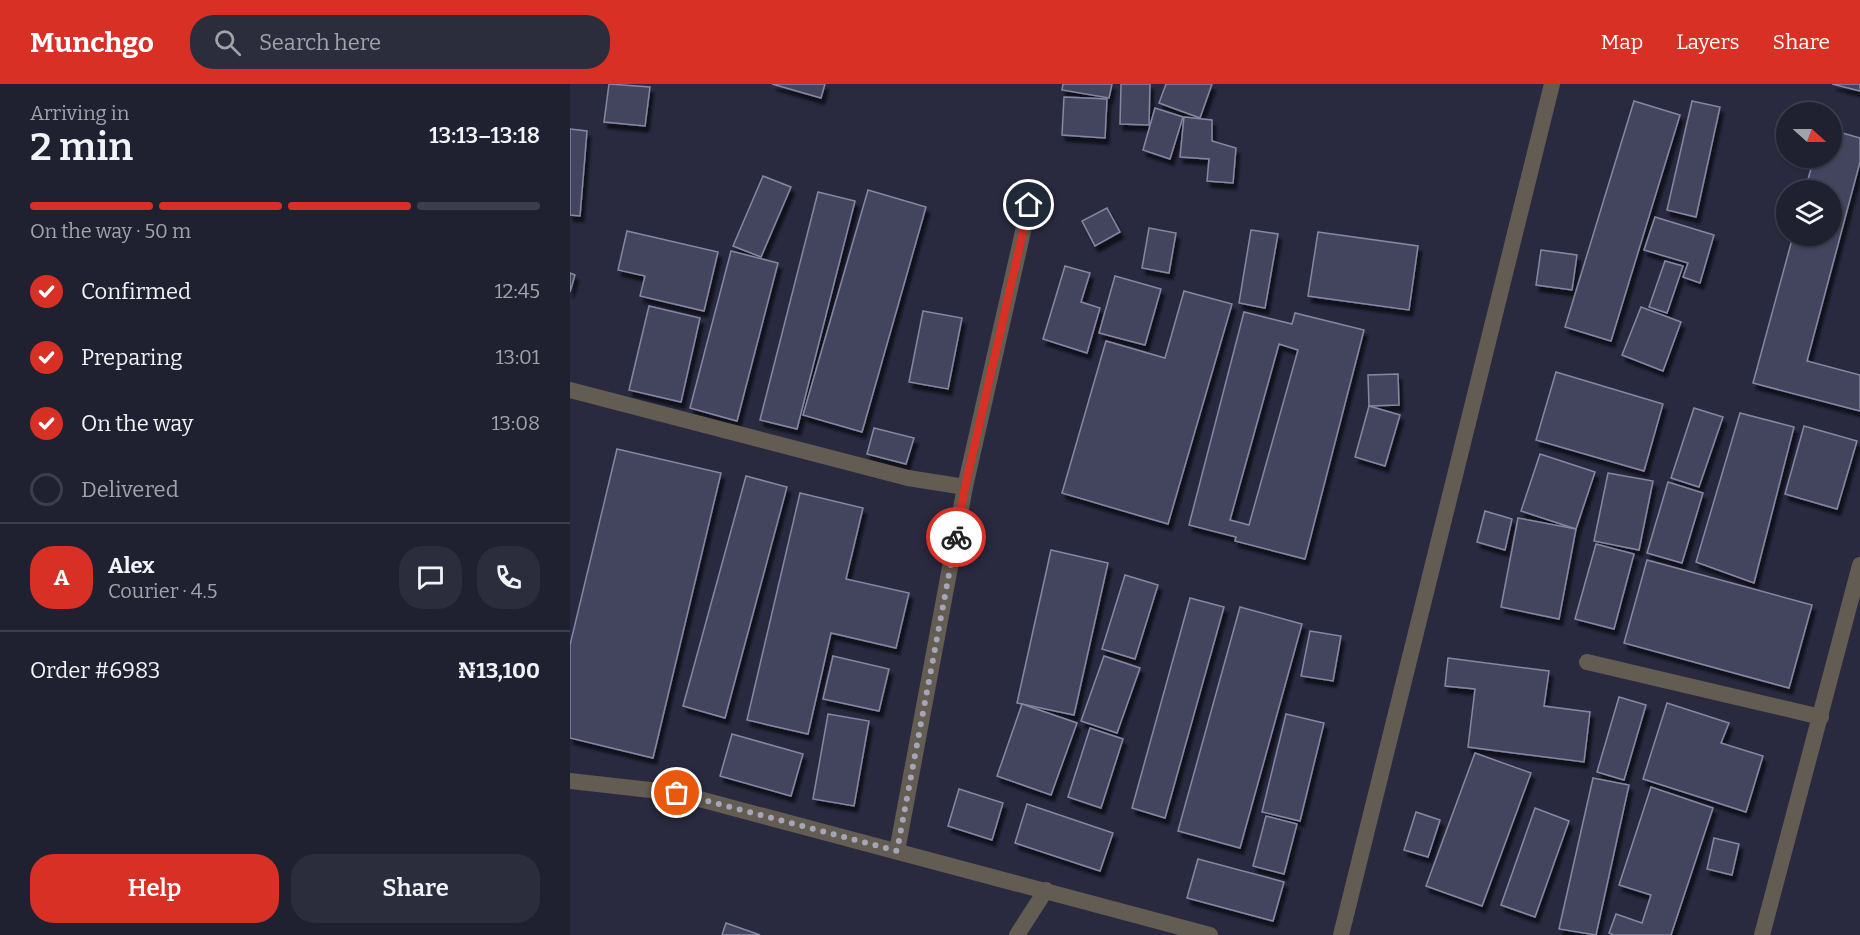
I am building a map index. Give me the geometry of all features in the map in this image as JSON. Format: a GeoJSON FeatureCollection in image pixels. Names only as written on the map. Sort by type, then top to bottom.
{"type":"FeatureCollection","features":[{"type":"Feature","properties":{"kind":"street"},"geometry":{"type":"LineString","coordinates":[[1341,935],[1552,84]]}},
{"type":"Feature","properties":{"kind":"street"},"geometry":{"type":"LineString","coordinates":[[897,851],[965,487],[1029,205]]}},
{"type":"Feature","properties":{"kind":"street"},"geometry":{"type":"LineString","coordinates":[[570,390],[908,478],[965,487]]}},
{"type":"Feature","properties":{"kind":"street"},"geometry":{"type":"LineString","coordinates":[[1762,935],[1860,565]]}},
{"type":"Feature","properties":{"kind":"street"},"geometry":{"type":"LineString","coordinates":[[1587,662],[1821,717]]}},
{"type":"Feature","properties":{"kind":"street"},"geometry":{"type":"LineString","coordinates":[[570,781],[677,793],[1210,935]]}},
{"type":"Feature","properties":{"kind":"street"},"geometry":{"type":"LineString","coordinates":[[1017,935],[1046,890]]}},
{"type":"Feature","properties":{"kind":"building"},"geometry":{"type":"Polygon","coordinates":[[[609,84],[650,87],[645,126],[604,122],[609,84]]]}},
{"type":"Feature","properties":{"kind":"building"},"geometry":{"type":"Polygon","coordinates":[[[772,84],[825,84],[821,98],[772,84]]]}},
{"type":"Feature","properties":{"kind":"building"},"geometry":{"type":"Polygon","coordinates":[[[1063,84],[1112,84],[1109,98],[1062,90],[1063,84]]]}},
{"type":"Feature","properties":{"kind":"building"},"geometry":{"type":"Polygon","coordinates":[[[1121,84],[1150,84],[1149,125],[1120,124],[1121,84]]]}},
{"type":"Feature","properties":{"kind":"building"},"geometry":{"type":"Polygon","coordinates":[[[1166,84],[1212,84],[1200,118],[1159,103],[1166,84]]]}},
{"type":"Feature","properties":{"kind":"building"},"geometry":{"type":"Polygon","coordinates":[[[1832,84],[1860,84],[1860,91],[1832,84]]]}},
{"type":"Feature","properties":{"kind":"building"},"geometry":{"type":"Polygon","coordinates":[[[1064,97],[1107,99],[1105,138],[1062,135],[1064,97]]]}},
{"type":"Feature","properties":{"kind":"building"},"geometry":{"type":"Polygon","coordinates":[[[1634,101],[1680,115],[1611,341],[1565,327],[1634,101]]]}},
{"type":"Feature","properties":{"kind":"building"},"geometry":{"type":"Polygon","coordinates":[[[1692,101],[1720,107],[1696,217],[1667,210],[1692,101]]]}},
{"type":"Feature","properties":{"kind":"building"},"geometry":{"type":"Polygon","coordinates":[[[1155,108],[1183,117],[1170,159],[1143,150],[1155,108]]]}},
{"type":"Feature","properties":{"kind":"building"},"geometry":{"type":"Polygon","coordinates":[[[1184,117],[1212,120],[1212,141],[1236,148],[1233,183],[1207,181],[1209,159],[1180,157],[1184,117]]]}},
{"type":"Feature","properties":{"kind":"building"},"geometry":{"type":"Polygon","coordinates":[[[570,129],[587,131],[580,216],[570,215],[570,129]]]}},
{"type":"Feature","properties":{"kind":"building"},"geometry":{"type":"Polygon","coordinates":[[[1842,133],[1860,138],[1860,162],[1842,230],[1842,180],[1808,180],[1811,168],[1842,168],[1842,133]]]}},
{"type":"Feature","properties":{"kind":"building"},"geometry":{"type":"Polygon","coordinates":[[[763,176],[791,187],[761,257],[733,246],[763,176]]]}},
{"type":"Feature","properties":{"kind":"building"},"geometry":{"type":"Polygon","coordinates":[[[868,190],[926,207],[862,432],[803,415],[868,190]]]}},
{"type":"Feature","properties":{"kind":"building"},"geometry":{"type":"Polygon","coordinates":[[[818,192],[855,201],[797,429],[760,420],[818,192]]]}},
{"type":"Feature","properties":{"kind":"building"},"geometry":{"type":"Polygon","coordinates":[[[1107,208],[1120,232],[1095,246],[1082,221],[1107,208]]]}},
{"type":"Feature","properties":{"kind":"building"},"geometry":{"type":"Polygon","coordinates":[[[1655,217],[1714,235],[1700,283],[1683,277],[1688,263],[1644,250],[1655,217]]]}},
{"type":"Feature","properties":{"kind":"building"},"geometry":{"type":"Polygon","coordinates":[[[1149,228],[1176,233],[1169,273],[1142,268],[1149,228]]]}},
{"type":"Feature","properties":{"kind":"building"},"geometry":{"type":"Polygon","coordinates":[[[1251,230],[1278,234],[1265,308],[1239,303],[1251,230]]]}},
{"type":"Feature","properties":{"kind":"building"},"geometry":{"type":"Polygon","coordinates":[[[627,231],[718,252],[704,311],[640,296],[645,276],[618,270],[627,231]]]}},
{"type":"Feature","properties":{"kind":"building"},"geometry":{"type":"Polygon","coordinates":[[[1318,232],[1418,246],[1409,310],[1308,296],[1318,232]]]}},
{"type":"Feature","properties":{"kind":"building"},"geometry":{"type":"Polygon","coordinates":[[[1790,246],[1838,246],[1807,361],[1860,375],[1860,411],[1753,383],[1790,246]]]}},
{"type":"Feature","properties":{"kind":"building"},"geometry":{"type":"Polygon","coordinates":[[[1541,250],[1577,255],[1572,290],[1536,285],[1541,250]]]}},
{"type":"Feature","properties":{"kind":"building"},"geometry":{"type":"Polygon","coordinates":[[[731,251],[778,263],[737,421],[690,408],[731,251]]]}},
{"type":"Feature","properties":{"kind":"building"},"geometry":{"type":"Polygon","coordinates":[[[1665,261],[1683,266],[1667,313],[1649,307],[1665,261]]]}},
{"type":"Feature","properties":{"kind":"building"},"geometry":{"type":"Polygon","coordinates":[[[1065,266],[1090,273],[1081,302],[1100,308],[1087,353],[1043,339],[1065,266]]]}},
{"type":"Feature","properties":{"kind":"building"},"geometry":{"type":"Polygon","coordinates":[[[570,273],[575,275],[570,292],[570,273]]]}},
{"type":"Feature","properties":{"kind":"building"},"geometry":{"type":"Polygon","coordinates":[[[1115,276],[1161,289],[1145,345],[1099,333],[1115,276]]]}},
{"type":"Feature","properties":{"kind":"building"},"geometry":{"type":"Polygon","coordinates":[[[1184,291],[1232,304],[1168,524],[1062,493],[1106,341],[1165,358],[1184,291]]]}},
{"type":"Feature","properties":{"kind":"building"},"geometry":{"type":"Polygon","coordinates":[[[649,306],[700,318],[681,402],[629,390],[649,306]]]}},
{"type":"Feature","properties":{"kind":"building"},"geometry":{"type":"Polygon","coordinates":[[[1641,307],[1681,322],[1663,371],[1622,355],[1641,307]]]}},
{"type":"Feature","properties":{"kind":"building"},"geometry":{"type":"Polygon","coordinates":[[[923,311],[962,318],[948,389],[909,382],[923,311]]]}},
{"type":"Feature","properties":{"kind":"building"},"geometry":{"type":"Polygon","coordinates":[[[1244,312],[1292,324],[1295,313],[1364,330],[1305,559],[1235,541],[1236,537],[1189,525],[1244,312]],[[1279,344],[1230,520],[1249,525],[1298,350],[1279,344]]]}},
{"type":"Feature","properties":{"kind":"building"},"geometry":{"type":"Polygon","coordinates":[[[1556,372],[1663,404],[1644,471],[1536,440],[1556,372]]]}},
{"type":"Feature","properties":{"kind":"building"},"geometry":{"type":"Polygon","coordinates":[[[1398,374],[1399,405],[1369,406],[1368,375],[1398,374]]]}},
{"type":"Feature","properties":{"kind":"building"},"geometry":{"type":"Polygon","coordinates":[[[1369,406],[1400,415],[1385,466],[1355,457],[1369,406]]]}},
{"type":"Feature","properties":{"kind":"building"},"geometry":{"type":"Polygon","coordinates":[[[1694,408],[1723,417],[1699,487],[1671,478],[1694,408]]]}},
{"type":"Feature","properties":{"kind":"building"},"geometry":{"type":"Polygon","coordinates":[[[1740,413],[1794,427],[1754,583],[1696,562],[1740,413]]]}},
{"type":"Feature","properties":{"kind":"building"},"geometry":{"type":"Polygon","coordinates":[[[1804,426],[1857,441],[1837,509],[1785,494],[1804,426]]]}},
{"type":"Feature","properties":{"kind":"building"},"geometry":{"type":"Polygon","coordinates":[[[874,428],[914,438],[906,464],[867,454],[874,428]]]}},
{"type":"Feature","properties":{"kind":"building"},"geometry":{"type":"Polygon","coordinates":[[[617,449],[721,473],[653,758],[570,738],[570,645],[617,449]]]}},
{"type":"Feature","properties":{"kind":"building"},"geometry":{"type":"Polygon","coordinates":[[[1540,454],[1595,472],[1576,529],[1521,511],[1540,454]]]}},
{"type":"Feature","properties":{"kind":"building"},"geometry":{"type":"Polygon","coordinates":[[[1608,473],[1653,481],[1639,550],[1594,541],[1608,473]]]}},
{"type":"Feature","properties":{"kind":"building"},"geometry":{"type":"Polygon","coordinates":[[[746,476],[787,487],[725,718],[683,706],[746,476]]]}},
{"type":"Feature","properties":{"kind":"building"},"geometry":{"type":"Polygon","coordinates":[[[1668,482],[1703,493],[1682,563],[1647,553],[1668,482]]]}},
{"type":"Feature","properties":{"kind":"building"},"geometry":{"type":"Polygon","coordinates":[[[800,493],[863,508],[846,579],[909,593],[896,648],[831,633],[808,734],[747,720],[800,493]]]}},
{"type":"Feature","properties":{"kind":"building"},"geometry":{"type":"Polygon","coordinates":[[[1485,511],[1512,519],[1505,550],[1477,542],[1485,511]]]}},
{"type":"Feature","properties":{"kind":"building"},"geometry":{"type":"Polygon","coordinates":[[[1518,518],[1576,529],[1559,619],[1501,607],[1518,518]]]}},
{"type":"Feature","properties":{"kind":"building"},"geometry":{"type":"Polygon","coordinates":[[[1596,544],[1634,554],[1614,629],[1575,619],[1596,544]]]}},
{"type":"Feature","properties":{"kind":"building"},"geometry":{"type":"Polygon","coordinates":[[[1051,550],[1108,563],[1074,715],[1017,703],[1051,550]]]}},
{"type":"Feature","properties":{"kind":"building"},"geometry":{"type":"Polygon","coordinates":[[[1647,560],[1812,605],[1789,688],[1624,643],[1647,560]]]}},
{"type":"Feature","properties":{"kind":"building"},"geometry":{"type":"Polygon","coordinates":[[[1125,575],[1158,585],[1135,659],[1102,649],[1125,575]]]}},
{"type":"Feature","properties":{"kind":"building"},"geometry":{"type":"Polygon","coordinates":[[[1190,598],[1224,607],[1165,818],[1132,808],[1190,598]]]}},
{"type":"Feature","properties":{"kind":"building"},"geometry":{"type":"Polygon","coordinates":[[[1240,607],[1302,624],[1240,848],[1178,831],[1240,607]]]}},
{"type":"Feature","properties":{"kind":"building"},"geometry":{"type":"Polygon","coordinates":[[[1310,631],[1341,636],[1333,681],[1301,676],[1310,631]]]}},
{"type":"Feature","properties":{"kind":"building"},"geometry":{"type":"Polygon","coordinates":[[[833,656],[889,669],[879,711],[823,699],[833,656]]]}},
{"type":"Feature","properties":{"kind":"building"},"geometry":{"type":"Polygon","coordinates":[[[1104,656],[1140,668],[1117,733],[1081,721],[1104,656]]]}},
{"type":"Feature","properties":{"kind":"building"},"geometry":{"type":"Polygon","coordinates":[[[1448,658],[1549,671],[1544,706],[1590,712],[1584,762],[1468,747],[1475,689],[1445,686],[1448,658]]]}},
{"type":"Feature","properties":{"kind":"building"},"geometry":{"type":"Polygon","coordinates":[[[1619,697],[1646,705],[1624,780],[1597,772],[1619,697]]]}},
{"type":"Feature","properties":{"kind":"building"},"geometry":{"type":"Polygon","coordinates":[[[1667,703],[1729,723],[1721,743],[1763,756],[1746,812],[1643,779],[1667,703]]]}},
{"type":"Feature","properties":{"kind":"building"},"geometry":{"type":"Polygon","coordinates":[[[1022,704],[1077,723],[1051,795],[997,776],[1022,704]]]}},
{"type":"Feature","properties":{"kind":"building"},"geometry":{"type":"Polygon","coordinates":[[[828,714],[869,721],[854,806],[813,799],[828,714]]]}},
{"type":"Feature","properties":{"kind":"building"},"geometry":{"type":"Polygon","coordinates":[[[1286,714],[1324,723],[1300,821],[1262,812],[1286,714]]]}},
{"type":"Feature","properties":{"kind":"building"},"geometry":{"type":"Polygon","coordinates":[[[1090,728],[1123,739],[1101,808],[1068,797],[1090,728]]]}},
{"type":"Feature","properties":{"kind":"building"},"geometry":{"type":"Polygon","coordinates":[[[732,734],[803,754],[791,796],[720,776],[732,734]]]}},
{"type":"Feature","properties":{"kind":"building"},"geometry":{"type":"Polygon","coordinates":[[[1475,753],[1531,773],[1482,906],[1426,886],[1475,753]]]}},
{"type":"Feature","properties":{"kind":"building"},"geometry":{"type":"Polygon","coordinates":[[[1593,778],[1629,785],[1596,935],[1559,929],[1593,778]]]}},
{"type":"Feature","properties":{"kind":"building"},"geometry":{"type":"Polygon","coordinates":[[[1651,787],[1713,808],[1671,935],[1614,935],[1609,933],[1616,914],[1642,923],[1651,895],[1619,885],[1651,787]]]}},
{"type":"Feature","properties":{"kind":"building"},"geometry":{"type":"Polygon","coordinates":[[[959,789],[1003,803],[992,840],[948,826],[959,789]]]}},
{"type":"Feature","properties":{"kind":"building"},"geometry":{"type":"Polygon","coordinates":[[[1027,804],[1113,833],[1100,871],[1015,843],[1027,804]]]}},
{"type":"Feature","properties":{"kind":"building"},"geometry":{"type":"Polygon","coordinates":[[[1535,808],[1569,821],[1535,917],[1501,905],[1535,808]]]}},
{"type":"Feature","properties":{"kind":"building"},"geometry":{"type":"Polygon","coordinates":[[[1416,812],[1440,820],[1428,857],[1404,850],[1416,812]]]}},
{"type":"Feature","properties":{"kind":"building"},"geometry":{"type":"Polygon","coordinates":[[[1266,816],[1297,824],[1284,874],[1253,866],[1266,816]]]}},
{"type":"Feature","properties":{"kind":"building"},"geometry":{"type":"Polygon","coordinates":[[[1714,838],[1739,844],[1732,875],[1707,869],[1714,838]]]}},
{"type":"Feature","properties":{"kind":"building"},"geometry":{"type":"Polygon","coordinates":[[[1198,859],[1284,882],[1273,921],[1187,898],[1198,859]]]}},
{"type":"Feature","properties":{"kind":"building"},"geometry":{"type":"Polygon","coordinates":[[[726,923],[760,935],[722,935],[726,923]]]}},
{"type":"Feature","properties":{"kind":"way so far"},"geometry":{"type":"LineString","coordinates":[[677,793],[897,851],[956,537]]}},
{"type":"Feature","properties":{"kind":"route"},"geometry":{"type":"LineString","coordinates":[[956,537],[965,487],[1029,205]]}}]}
